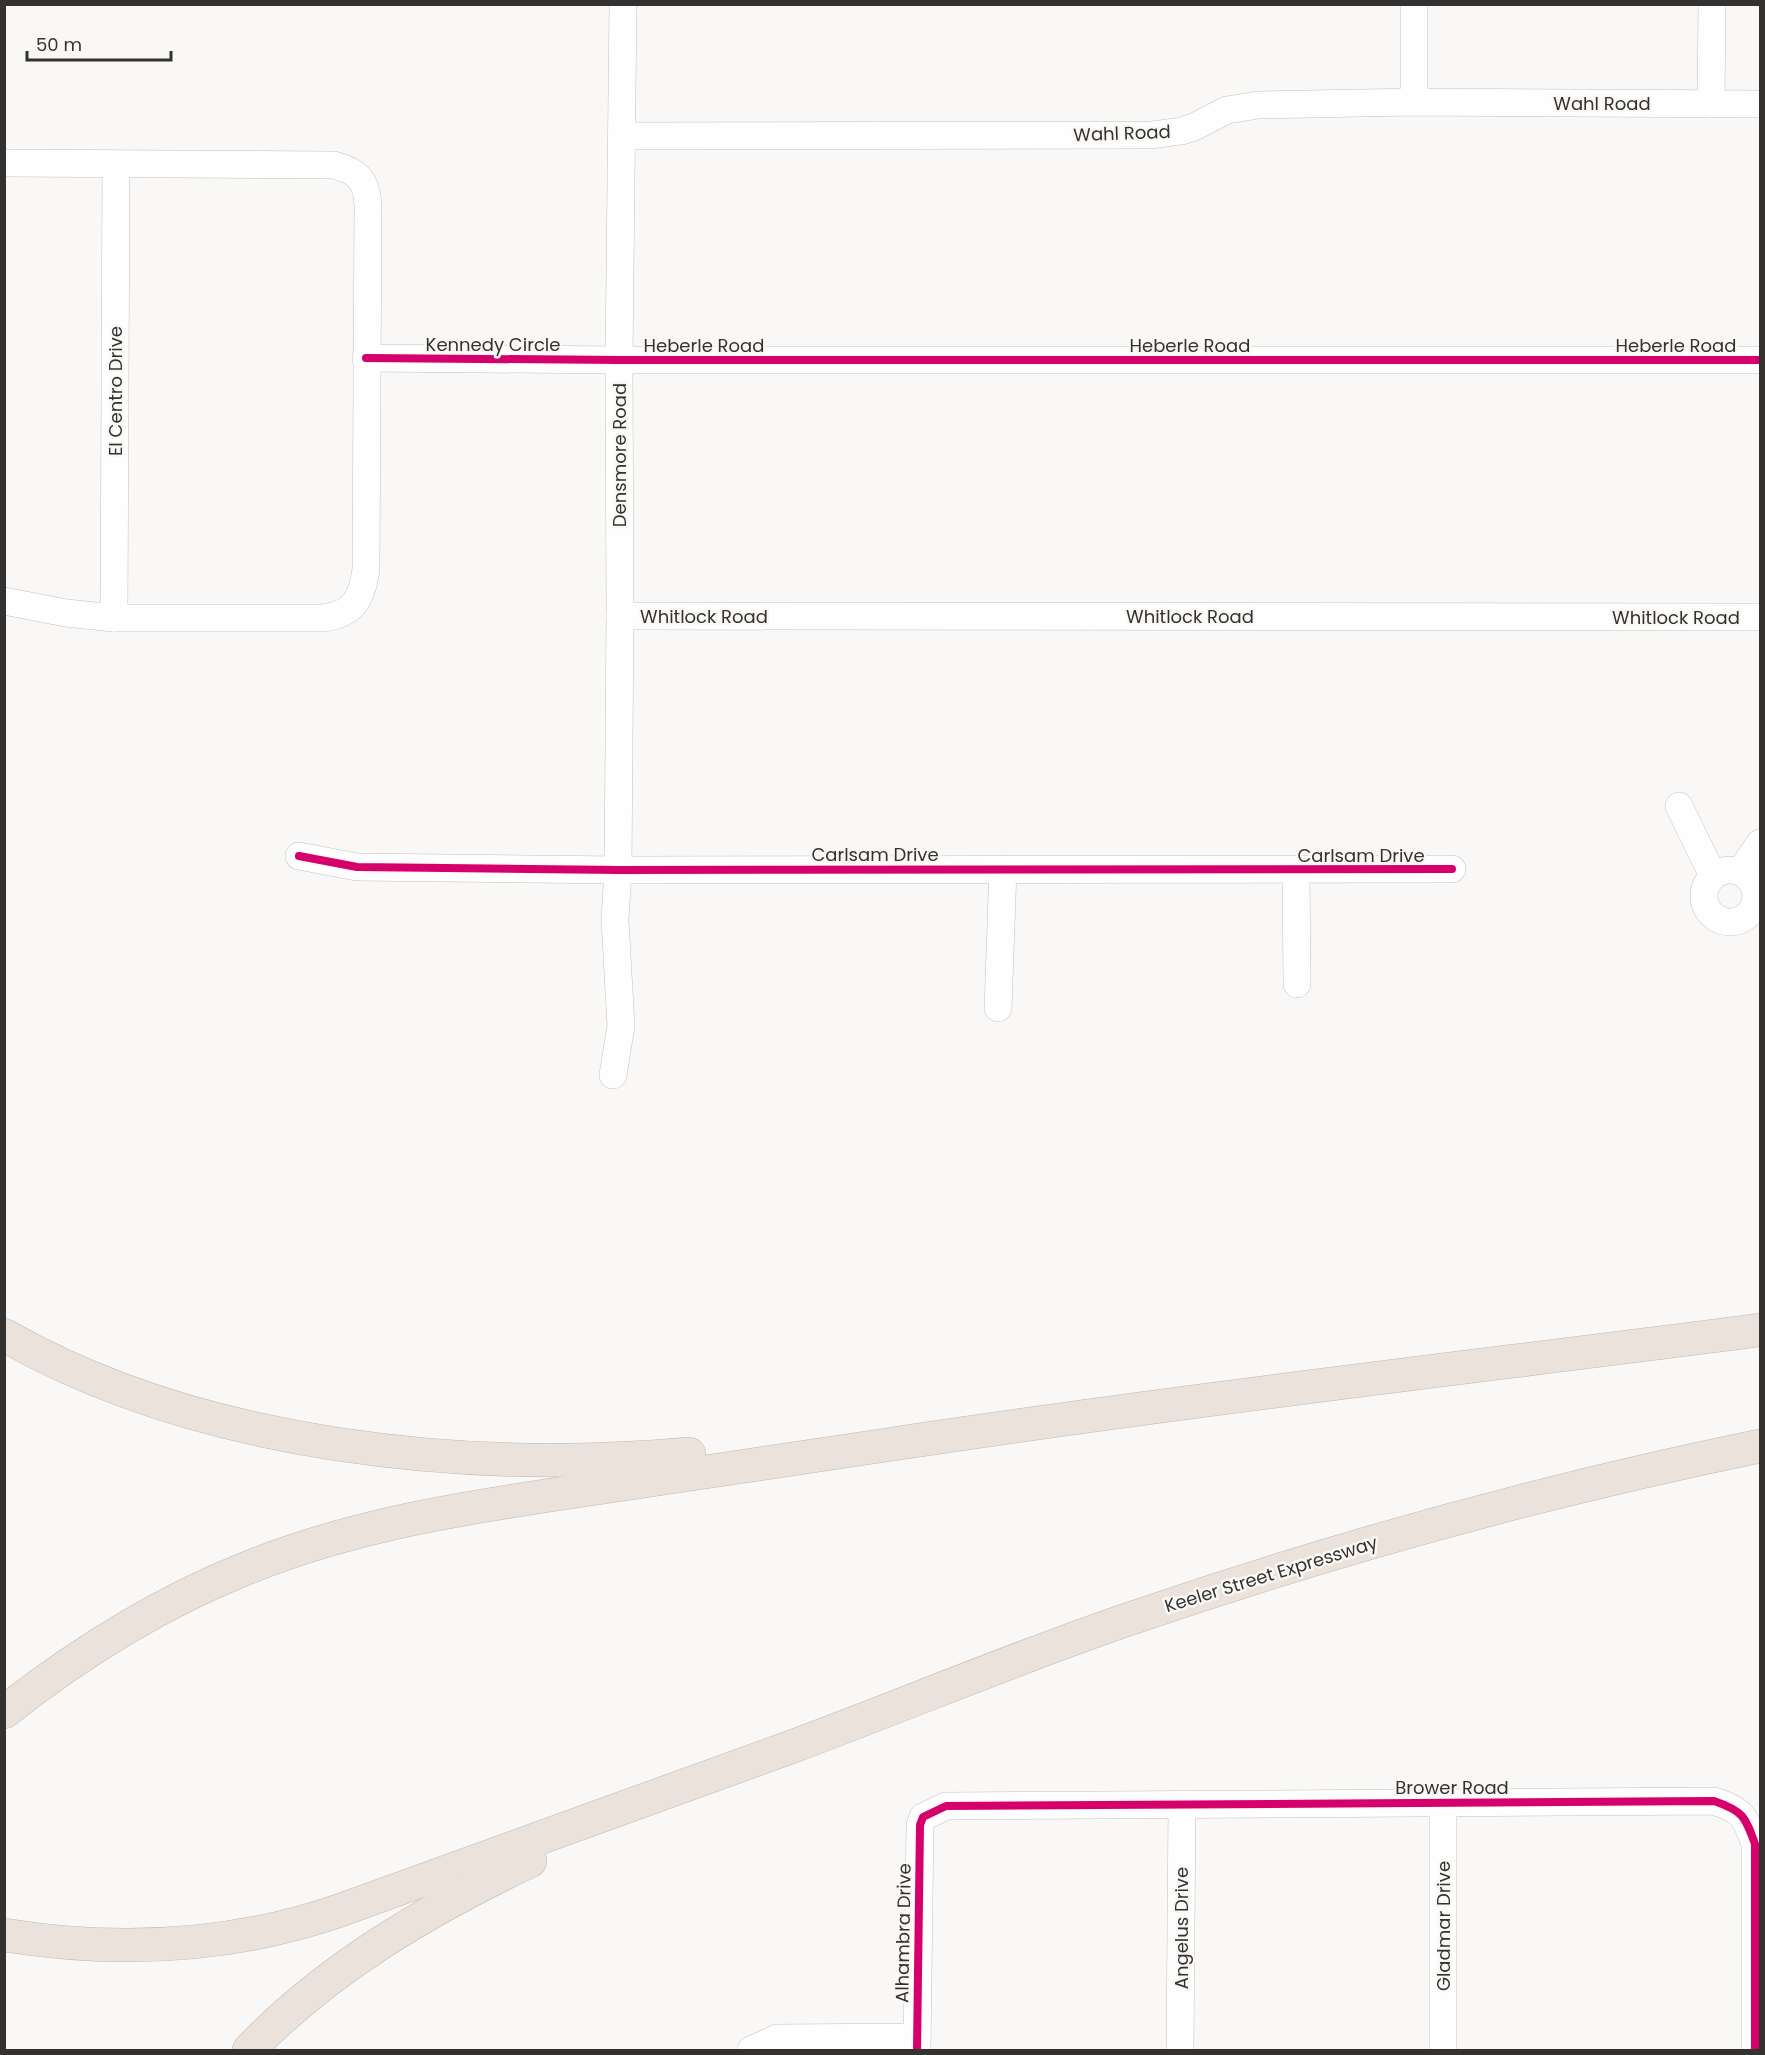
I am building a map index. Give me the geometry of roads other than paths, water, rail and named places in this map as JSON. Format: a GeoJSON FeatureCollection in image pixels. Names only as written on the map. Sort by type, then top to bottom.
{"type":"FeatureCollection","features":[{"type":"Feature","properties":{"kind":"highway"},"geometry":{"type":"LineString","coordinates":[[4,1712],[62,1669],[152,1613],[247,1568],[336,1537],[415,1517],[1008,1426],[1761,1329]]}},
{"type":"Feature","properties":{"kind":"highway"},"geometry":{"type":"LineString","coordinates":[[4,1335],[77,1371],[176,1408],[311,1439],[415,1453],[520,1460],[624,1459],[1008,1426]]}},
{"type":"Feature","properties":{"kind":"highway","name":"Keeler Street Expressway"},"geometry":{"type":"LineString","coordinates":[[795,1745],[1094,1631],[1262,1575],[1400,1533],[1500,1506],[1639,1472],[1761,1446]]}},
{"type":"Feature","properties":{"kind":"highway"},"geometry":{"type":"LineString","coordinates":[[4,1935],[89,1945],[144,1946],[214,1940],[277,1929],[338,1911],[795,1745]]}},
{"type":"Feature","properties":{"kind":"highway"},"geometry":{"type":"LineString","coordinates":[[249,2050],[286,2016],[352,1963],[395,1933],[460,1895],[603,1827],[795,1745]]}},
{"type":"Feature","properties":{"kind":"street","name":"Densmore Road"},"geometry":{"type":"LineString","coordinates":[[613,1075],[621,1026],[615,920],[618,870],[619,360],[623,4]]}},
{"type":"Feature","properties":{"kind":"street"},"geometry":{"type":"LineString","coordinates":[[1414,4],[1414,102]]}},
{"type":"Feature","properties":{"kind":"street"},"geometry":{"type":"LineString","coordinates":[[1711,104],[1712,4]]}},
{"type":"Feature","properties":{"kind":"street","name":"Wahl Road"},"geometry":{"type":"LineString","coordinates":[[622,136],[1152,135],[1181,131],[1227,110],[1243,106],[1414,102],[1761,104]]}},
{"type":"Feature","properties":{"kind":"street"},"geometry":{"type":"LineString","coordinates":[[4,163],[318,164],[347,169],[356,174],[363,183],[368,204],[366,570],[364,587],[358,600],[349,610],[337,616],[323,618],[114,618],[66,613],[4,601]]}},
{"type":"Feature","properties":{"kind":"street","name":"El Centro Drive"},"geometry":{"type":"LineString","coordinates":[[114,618],[116,164]]}},
{"type":"Feature","properties":{"kind":"street","name":"Kennedy Circle"},"geometry":{"type":"LineString","coordinates":[[366,358],[619,360]]}},
{"type":"Feature","properties":{"kind":"street","name":"Heberle Road"},"geometry":{"type":"LineString","coordinates":[[619,360],[1761,360]]}},
{"type":"Feature","properties":{"kind":"street","name":"Whitlock Road"},"geometry":{"type":"LineString","coordinates":[[620,616],[1761,617]]}},
{"type":"Feature","properties":{"kind":"street"},"geometry":{"type":"LineString","coordinates":[[1679,806],[1713,876]]}},
{"type":"Feature","properties":{"kind":"street"},"geometry":{"type":"LineString","coordinates":[[1740,872],[1761,843]]}},
{"type":"Feature","properties":{"kind":"street","name":"Carlsam Drive"},"geometry":{"type":"LineString","coordinates":[[298,856],[357,867],[618,870],[1452,869]]}},
{"type":"Feature","properties":{"kind":"street"},"geometry":{"type":"LineString","coordinates":[[998,1008],[1003,869]]}},
{"type":"Feature","properties":{"kind":"street"},"geometry":{"type":"LineString","coordinates":[[1296,870],[1297,984]]}},
{"type":"Feature","properties":{"kind":"street"},"geometry":{"type":"LineString","coordinates":[[1722,871],[1740,872],[1753,884],[1757,910],[1740,920],[1724,922],[1710,913],[1704,898],[1708,882],[1722,871]]}},
{"type":"Feature","properties":{"kind":"street","name":"Gladmar Drive"},"geometry":{"type":"LineString","coordinates":[[1443,1802],[1443,2050]]}},
{"type":"Feature","properties":{"kind":"street","name":"Brower Road"},"geometry":{"type":"LineString","coordinates":[[923,1817],[946,1806],[959,1805],[1714,1802],[1735,1808],[1747,1822],[1755,1844],[1755,2050]]}},
{"type":"Feature","properties":{"kind":"street","name":"Angelus Drive"},"geometry":{"type":"LineString","coordinates":[[1180,2050],[1182,1805]]}},
{"type":"Feature","properties":{"kind":"street","name":"Alhambra Drive"},"geometry":{"type":"LineString","coordinates":[[917,2044],[919,1831],[923,1817]]}},
{"type":"Feature","properties":{"kind":"street"},"geometry":{"type":"LineString","coordinates":[[752,2050],[777,2038],[917,2044]]}}]}
